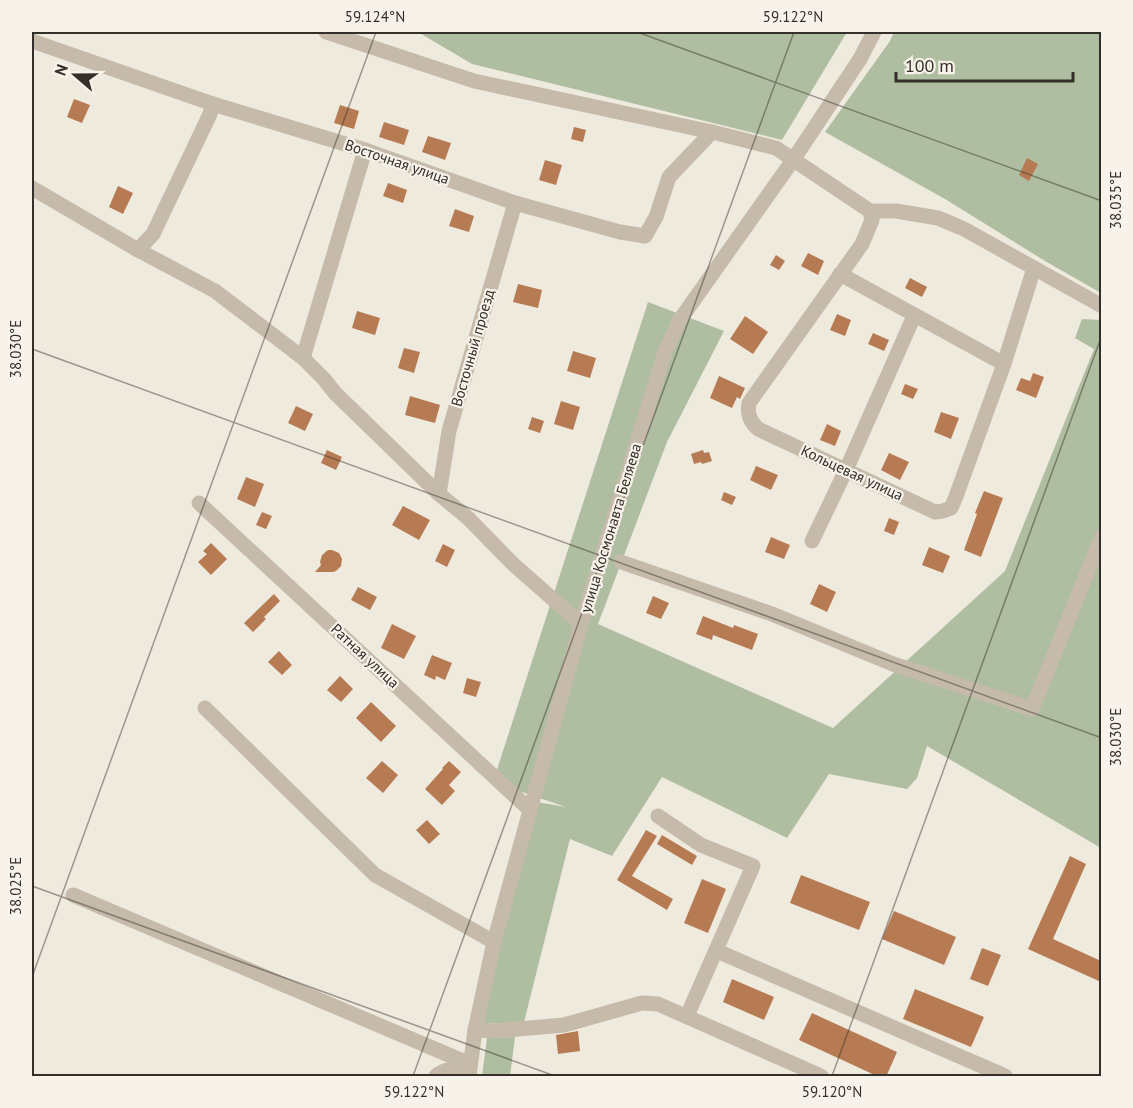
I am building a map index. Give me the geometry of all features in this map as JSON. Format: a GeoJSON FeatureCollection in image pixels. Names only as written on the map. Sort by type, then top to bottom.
{"type":"FeatureCollection","features":[{"type":"Feature","properties":{"kind":"street"},"geometry":{"type":"LineString","coordinates":[[326,32],[474,81],[776,148],[870,211],[896,211],[938,218],[964,229],[1101,306]]}},
{"type":"Feature","properties":{"kind":"street","name":"улица Космонавта Беляева"},"geometry":{"type":"LineString","coordinates":[[469,1069],[494,942],[530,810],[581,624],[665,352],[678,321],[793,160],[860,59],[874,32]]}},
{"type":"Feature","properties":{"kind":"street","name":"Восточная улица"},"geometry":{"type":"LineString","coordinates":[[32,41],[213,104],[364,150],[515,203],[620,232],[645,236],[656,217],[669,177],[712,132]]}},
{"type":"Feature","properties":{"kind":"street"},"geometry":{"type":"LineString","coordinates":[[138,250],[153,234],[213,104]]}},
{"type":"Feature","properties":{"kind":"street"},"geometry":{"type":"LineString","coordinates":[[303,358],[364,150]]}},
{"type":"Feature","properties":{"kind":"street"},"geometry":{"type":"LineString","coordinates":[[32,188],[138,250],[215,291],[303,358],[334,393],[439,494],[468,518],[512,563],[581,624]]}},
{"type":"Feature","properties":{"kind":"street","name":"Восточный проезд"},"geometry":{"type":"LineString","coordinates":[[439,494],[449,431],[515,203]]}},
{"type":"Feature","properties":{"kind":"street","name":"Кольцевая улица"},"geometry":{"type":"LineString","coordinates":[[870,211],[872,220],[862,244],[749,403],[747,412],[758,429],[935,512],[943,512],[951,508],[1004,364],[1034,268]]}},
{"type":"Feature","properties":{"kind":"street"},"geometry":{"type":"LineString","coordinates":[[840,274],[1004,364]]}},
{"type":"Feature","properties":{"kind":"street"},"geometry":{"type":"LineString","coordinates":[[812,542],[914,316]]}},
{"type":"Feature","properties":{"kind":"street","name":"Ратная улица"},"geometry":{"type":"LineString","coordinates":[[199,502],[530,810]]}},
{"type":"Feature","properties":{"kind":"street"},"geometry":{"type":"LineString","coordinates":[[621,562],[772,614],[893,663],[1032,709],[1101,536]]}},
{"type":"Feature","properties":{"kind":"street"},"geometry":{"type":"LineString","coordinates":[[205,708],[375,875],[494,942]]}},
{"type":"Feature","properties":{"kind":"street"},"geometry":{"type":"LineString","coordinates":[[658,816],[701,845],[753,866],[687,1016]]}},
{"type":"Feature","properties":{"kind":"street"},"geometry":{"type":"LineString","coordinates":[[73,895],[469,1069]]}},
{"type":"Feature","properties":{"kind":"street"},"geometry":{"type":"LineString","coordinates":[[717,951],[1005,1077]]}},
{"type":"Feature","properties":{"kind":"street"},"geometry":{"type":"LineString","coordinates":[[475,1030],[495,1031],[564,1025],[642,1003],[658,1004],[815,1075]]}},
{"type":"Feature","properties":{"kind":"street"},"geometry":{"type":"LineString","coordinates":[[436,1077],[448,1070],[469,1069]]}},
{"type":"Feature","properties":{"kind":"green space"},"geometry":{"type":"Polygon","coordinates":[[[418,32],[847,32],[782,140],[472,64],[418,32]]]}},
{"type":"Feature","properties":{"kind":"green space"},"geometry":{"type":"Polygon","coordinates":[[[894,32],[1101,32],[1101,293],[945,199],[825,132],[890,41],[894,32]]]}},
{"type":"Feature","properties":{"kind":"green space"},"geometry":{"type":"Polygon","coordinates":[[[648,302],[724,331],[667,442],[598,624],[833,728],[1005,571],[1094,349],[1075,338],[1082,319],[1101,320],[1101,848],[927,746],[917,778],[907,789],[829,774],[787,838],[662,777],[612,856],[570,839],[524,1022],[482,1024],[537,802],[566,807],[493,782],[648,302]]]}},
{"type":"Feature","properties":{"kind":"green space"},"geometry":{"type":"Polygon","coordinates":[[[515,1037],[510,1076],[482,1076],[487,1038],[515,1037]]]}},
{"type":"Feature","properties":{"kind":"building"},"geometry":{"type":"Polygon","coordinates":[[[74,99],[90,105],[82,123],[67,117],[74,99]]]}},
{"type":"Feature","properties":{"kind":"building"},"geometry":{"type":"Polygon","coordinates":[[[340,105],[359,111],[354,129],[334,123],[340,105]]]}},
{"type":"Feature","properties":{"kind":"building"},"geometry":{"type":"Polygon","coordinates":[[[384,122],[409,130],[404,145],[379,137],[384,122]]]}},
{"type":"Feature","properties":{"kind":"building"},"geometry":{"type":"Polygon","coordinates":[[[574,127],[586,130],[583,142],[571,139],[574,127]]]}},
{"type":"Feature","properties":{"kind":"building"},"geometry":{"type":"Polygon","coordinates":[[[428,136],[451,143],[445,160],[422,152],[428,136]]]}},
{"type":"Feature","properties":{"kind":"building"},"geometry":{"type":"Polygon","coordinates":[[[1027,158],[1038,164],[1029,181],[1019,175],[1027,158]]]}},
{"type":"Feature","properties":{"kind":"building"},"geometry":{"type":"Polygon","coordinates":[[[545,160],[562,165],[556,185],[539,180],[545,160]]]}},
{"type":"Feature","properties":{"kind":"building"},"geometry":{"type":"Polygon","coordinates":[[[388,183],[407,190],[403,203],[383,196],[388,183]]]}},
{"type":"Feature","properties":{"kind":"building"},"geometry":{"type":"Polygon","coordinates":[[[118,186],[133,193],[123,214],[109,207],[118,186]]]}},
{"type":"Feature","properties":{"kind":"building"},"geometry":{"type":"Polygon","coordinates":[[[455,209],[474,216],[469,232],[449,226],[455,209]]]}},
{"type":"Feature","properties":{"kind":"building"},"geometry":{"type":"Polygon","coordinates":[[[808,253],[824,261],[818,275],[801,266],[808,253]]]}},
{"type":"Feature","properties":{"kind":"building"},"geometry":{"type":"Polygon","coordinates":[[[776,255],[785,261],[779,270],[770,265],[776,255]]]}},
{"type":"Feature","properties":{"kind":"building"},"geometry":{"type":"Polygon","coordinates":[[[910,278],[927,287],[922,297],[905,288],[910,278]]]}},
{"type":"Feature","properties":{"kind":"building"},"geometry":{"type":"Polygon","coordinates":[[[518,284],[542,290],[538,308],[513,302],[518,284]]]}},
{"type":"Feature","properties":{"kind":"building"},"geometry":{"type":"Polygon","coordinates":[[[357,311],[380,318],[375,335],[352,328],[357,311]]]}},
{"type":"Feature","properties":{"kind":"building"},"geometry":{"type":"Polygon","coordinates":[[[837,314],[851,320],[845,336],[830,330],[837,314]]]}},
{"type":"Feature","properties":{"kind":"building"},"geometry":{"type":"Polygon","coordinates":[[[745,316],[768,332],[753,354],[730,339],[745,316]]]}},
{"type":"Feature","properties":{"kind":"building"},"geometry":{"type":"Polygon","coordinates":[[[873,333],[889,340],[884,351],[868,344],[873,333]]]}},
{"type":"Feature","properties":{"kind":"building"},"geometry":{"type":"Polygon","coordinates":[[[404,348],[420,352],[414,373],[398,368],[404,348]]]}},
{"type":"Feature","properties":{"kind":"building"},"geometry":{"type":"Polygon","coordinates":[[[573,351],[596,358],[590,378],[567,371],[573,351]]]}},
{"type":"Feature","properties":{"kind":"building"},"geometry":{"type":"Polygon","coordinates":[[[1033,373],[1044,377],[1036,398],[1016,390],[1021,378],[1030,381],[1033,373]]]}},
{"type":"Feature","properties":{"kind":"building"},"geometry":{"type":"Polygon","coordinates":[[[719,376],[745,388],[740,399],[737,397],[732,408],[710,398],[719,376]]]}},
{"type":"Feature","properties":{"kind":"building"},"geometry":{"type":"Polygon","coordinates":[[[905,384],[918,389],[913,399],[901,394],[905,384]]]}},
{"type":"Feature","properties":{"kind":"building"},"geometry":{"type":"Polygon","coordinates":[[[410,396],[440,405],[435,423],[405,415],[410,396]]]}},
{"type":"Feature","properties":{"kind":"building"},"geometry":{"type":"Polygon","coordinates":[[[561,401],[580,407],[573,430],[554,424],[561,401]]]}},
{"type":"Feature","properties":{"kind":"building"},"geometry":{"type":"Polygon","coordinates":[[[296,406],[313,414],[305,431],[288,423],[296,406]]]}},
{"type":"Feature","properties":{"kind":"building"},"geometry":{"type":"Polygon","coordinates":[[[941,412],[959,418],[951,439],[934,432],[941,412]]]}},
{"type":"Feature","properties":{"kind":"building"},"geometry":{"type":"Polygon","coordinates":[[[532,417],[544,421],[540,433],[528,429],[532,417]]]}},
{"type":"Feature","properties":{"kind":"building"},"geometry":{"type":"Polygon","coordinates":[[[827,424],[841,431],[835,446],[820,440],[827,424]]]}},
{"type":"Feature","properties":{"kind":"building"},"geometry":{"type":"Polygon","coordinates":[[[327,450],[342,457],[336,470],[321,463],[327,450]]]}},
{"type":"Feature","properties":{"kind":"building"},"geometry":{"type":"Polygon","coordinates":[[[703,450],[704,453],[709,452],[712,461],[694,464],[691,454],[703,450]]]}},
{"type":"Feature","properties":{"kind":"building"},"geometry":{"type":"Polygon","coordinates":[[[889,453],[909,462],[900,480],[881,470],[889,453]]]}},
{"type":"Feature","properties":{"kind":"building"},"geometry":{"type":"Polygon","coordinates":[[[756,466],[778,475],[771,490],[750,480],[756,466]]]}},
{"type":"Feature","properties":{"kind":"building"},"geometry":{"type":"Polygon","coordinates":[[[246,477],[264,484],[255,507],[237,499],[246,477]]]}},
{"type":"Feature","properties":{"kind":"building"},"geometry":{"type":"Polygon","coordinates":[[[984,491],[1003,498],[981,557],[964,550],[984,491]]]}},
{"type":"Feature","properties":{"kind":"building"},"geometry":{"type":"Polygon","coordinates":[[[724,492],[736,497],[732,505],[721,500],[724,492]]]}},
{"type":"Feature","properties":{"kind":"building"},"geometry":{"type":"Polygon","coordinates":[[[403,506],[430,520],[419,540],[392,525],[403,506]]]}},
{"type":"Feature","properties":{"kind":"building"},"geometry":{"type":"Polygon","coordinates":[[[262,512],[272,516],[266,529],[256,525],[262,512]]]}},
{"type":"Feature","properties":{"kind":"building"},"geometry":{"type":"Polygon","coordinates":[[[889,518],[899,522],[894,535],[884,531],[889,518]]]}},
{"type":"Feature","properties":{"kind":"building"},"geometry":{"type":"Polygon","coordinates":[[[771,537],[790,545],[784,559],[765,552],[771,537]]]}},
{"type":"Feature","properties":{"kind":"building"},"geometry":{"type":"Polygon","coordinates":[[[211,543],[227,559],[211,575],[198,562],[207,554],[203,551],[211,543]]]}},
{"type":"Feature","properties":{"kind":"building"},"geometry":{"type":"Polygon","coordinates":[[[443,544],[455,550],[447,567],[435,561],[443,544]]]}},
{"type":"Feature","properties":{"kind":"building"},"geometry":{"type":"Polygon","coordinates":[[[929,547],[950,556],[943,573],[922,565],[929,547]]]}},
{"type":"Feature","properties":{"kind":"building"},"geometry":{"type":"Polygon","coordinates":[[[328,550],[339,553],[342,559],[341,566],[333,572],[315,572],[321,565],[322,555],[328,550]]]}},
{"type":"Feature","properties":{"kind":"building"},"geometry":{"type":"Polygon","coordinates":[[[819,584],[836,592],[827,612],[810,604],[819,584]]]}},
{"type":"Feature","properties":{"kind":"building"},"geometry":{"type":"Polygon","coordinates":[[[358,587],[377,597],[370,610],[351,600],[358,587]]]}},
{"type":"Feature","properties":{"kind":"building"},"geometry":{"type":"Polygon","coordinates":[[[274,594],[280,601],[253,632],[244,623],[274,594]]]}},
{"type":"Feature","properties":{"kind":"building"},"geometry":{"type":"Polygon","coordinates":[[[653,596],[669,603],[661,619],[646,613],[653,596]]]}},
{"type":"Feature","properties":{"kind":"building"},"geometry":{"type":"Polygon","coordinates":[[[703,616],[733,628],[734,625],[758,634],[752,650],[713,635],[712,640],[696,634],[703,616]]]}},
{"type":"Feature","properties":{"kind":"building"},"geometry":{"type":"Polygon","coordinates":[[[392,624],[416,636],[404,659],[381,648],[392,624]]]}},
{"type":"Feature","properties":{"kind":"building"},"geometry":{"type":"Polygon","coordinates":[[[279,651],[292,665],[282,675],[268,662],[279,651]]]}},
{"type":"Feature","properties":{"kind":"building"},"geometry":{"type":"Polygon","coordinates":[[[432,655],[452,663],[445,680],[436,676],[435,680],[424,675],[432,655]]]}},
{"type":"Feature","properties":{"kind":"building"},"geometry":{"type":"Polygon","coordinates":[[[340,676],[353,689],[341,702],[327,690],[340,676]]]}},
{"type":"Feature","properties":{"kind":"building"},"geometry":{"type":"Polygon","coordinates":[[[467,678],[481,682],[476,697],[463,693],[467,678]]]}},
{"type":"Feature","properties":{"kind":"building"},"geometry":{"type":"Polygon","coordinates":[[[371,702],[396,726],[381,742],[356,718],[371,702]]]}},
{"type":"Feature","properties":{"kind":"building"},"geometry":{"type":"Polygon","coordinates":[[[382,761],[398,775],[383,793],[366,778],[382,761]]]}},
{"type":"Feature","properties":{"kind":"building"},"geometry":{"type":"Polygon","coordinates":[[[449,761],[461,772],[449,785],[455,791],[442,805],[425,789],[449,761]]]}},
{"type":"Feature","properties":{"kind":"building"},"geometry":{"type":"Polygon","coordinates":[[[427,820],[440,834],[429,844],[416,830],[427,820]]]}},
{"type":"Feature","properties":{"kind":"building"},"geometry":{"type":"Polygon","coordinates":[[[646,830],[657,836],[632,876],[673,899],[667,910],[617,880],[646,830]]]}},
{"type":"Feature","properties":{"kind":"building"},"geometry":{"type":"Polygon","coordinates":[[[662,835],[697,856],[692,865],[657,844],[662,835]]]}},
{"type":"Feature","properties":{"kind":"building"},"geometry":{"type":"Polygon","coordinates":[[[1070,856],[1086,864],[1053,939],[1101,961],[1101,982],[1028,949],[1070,856]]]}},
{"type":"Feature","properties":{"kind":"building"},"geometry":{"type":"Polygon","coordinates":[[[801,875],[870,902],[859,930],[790,903],[801,875]]]}},
{"type":"Feature","properties":{"kind":"building"},"geometry":{"type":"Polygon","coordinates":[[[702,879],[726,889],[708,933],[684,923],[702,879]]]}},
{"type":"Feature","properties":{"kind":"building"},"geometry":{"type":"Polygon","coordinates":[[[894,911],[956,937],[944,965],[882,939],[894,911]]]}},
{"type":"Feature","properties":{"kind":"building"},"geometry":{"type":"Polygon","coordinates":[[[982,948],[1001,955],[988,986],[970,979],[982,948]]]}},
{"type":"Feature","properties":{"kind":"building"},"geometry":{"type":"Polygon","coordinates":[[[732,979],[774,997],[764,1020],[723,1002],[732,979]]]}},
{"type":"Feature","properties":{"kind":"building"},"geometry":{"type":"Polygon","coordinates":[[[915,989],[984,1017],[971,1047],[903,1019],[915,989]]]}},
{"type":"Feature","properties":{"kind":"building"},"geometry":{"type":"Polygon","coordinates":[[[812,1013],[897,1052],[886,1077],[879,1077],[799,1040],[812,1013]]]}},
{"type":"Feature","properties":{"kind":"building"},"geometry":{"type":"Polygon","coordinates":[[[578,1031],[580,1051],[558,1054],[556,1035],[578,1031]]]}}]}
